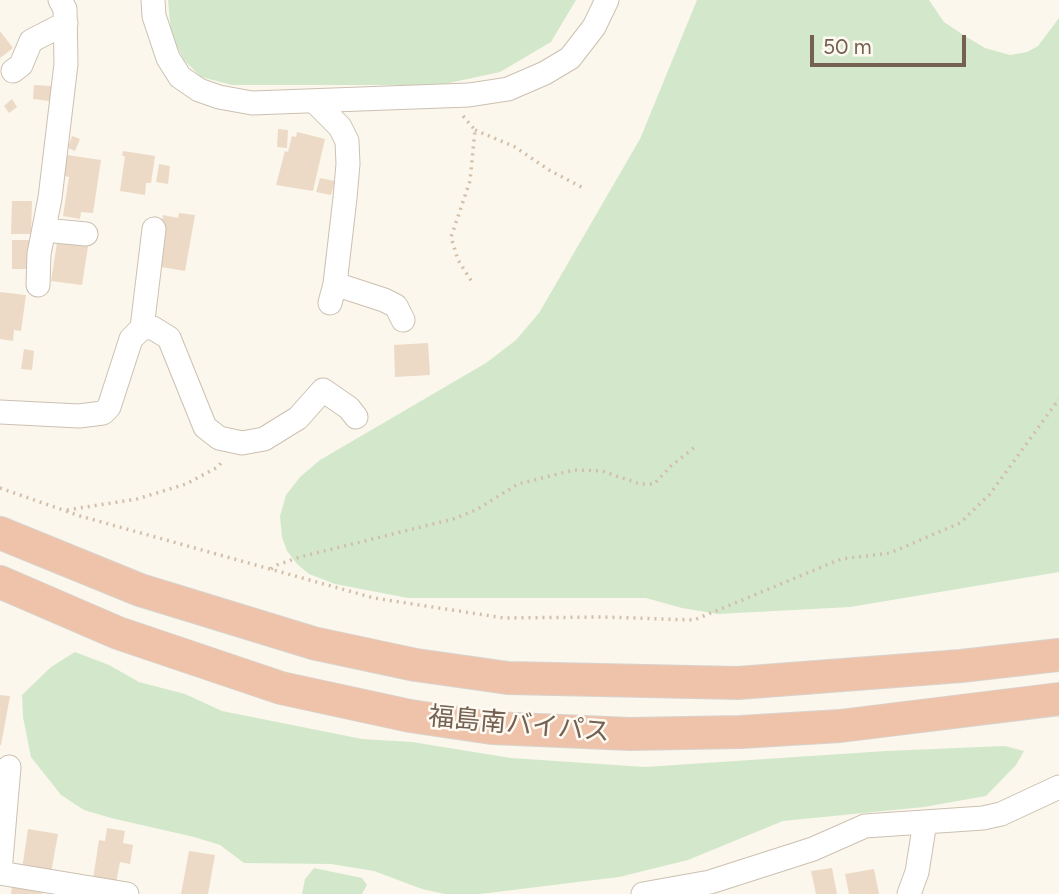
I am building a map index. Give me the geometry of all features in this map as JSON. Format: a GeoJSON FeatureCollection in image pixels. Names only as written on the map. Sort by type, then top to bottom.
{"type":"FeatureCollection","features":[{"type":"Feature","properties":{"kind":"highway","name":"福島南バイパス"},"geometry":{"type":"LineString","coordinates":[[0,533],[140,590],[313,643],[416,665],[508,678],[738,683],[961,666],[1059,655]]}},
{"type":"Feature","properties":{"kind":"highway","name":"福島南バイパス"},"geometry":{"type":"LineString","coordinates":[[0,582],[118,633],[281,688],[410,716],[492,728],[630,734],[741,732],[840,726],[1059,699]]}},
{"type":"Feature","properties":{"kind":"street"},"geometry":{"type":"LineString","coordinates":[[38,285],[39,254],[61,115],[66,64],[65,9],[60,0]]}},
{"type":"Feature","properties":{"kind":"street"},"geometry":{"type":"LineString","coordinates":[[153,0],[154,16],[168,58],[180,77],[199,90],[252,103],[445,97],[508,89],[545,73],[570,58],[594,27],[607,0]]}},
{"type":"Feature","properties":{"kind":"street"},"geometry":{"type":"LineString","coordinates":[[13,71],[21,65],[31,41],[66,23]]}},
{"type":"Feature","properties":{"kind":"street"},"geometry":{"type":"LineString","coordinates":[[314,101],[340,127],[348,141],[348,164],[332,293],[356,290],[396,306],[403,320]]}},
{"type":"Feature","properties":{"kind":"street"},"geometry":{"type":"LineString","coordinates":[[0,412],[79,416],[103,413],[113,399],[131,339],[142,327],[154,229]]}},
{"type":"Feature","properties":{"kind":"street"},"geometry":{"type":"LineString","coordinates":[[44,230],[86,234]]}},
{"type":"Feature","properties":{"kind":"street"},"geometry":{"type":"LineString","coordinates":[[142,327],[153,328],[169,338],[205,427],[219,438],[234,443],[264,439],[298,418],[323,390],[349,408],[356,417]]}},
{"type":"Feature","properties":{"kind":"street"},"geometry":{"type":"LineString","coordinates":[[9,767],[0,873],[127,894]]}},
{"type":"Feature","properties":{"kind":"street"},"geometry":{"type":"LineString","coordinates":[[643,894],[710,888],[865,826],[983,818],[1001,814],[1059,788]]}},
{"type":"Feature","properties":{"kind":"street"},"geometry":{"type":"LineString","coordinates":[[909,894],[917,872],[925,822]]}},
{"type":"Feature","properties":{"kind":"path"},"geometry":{"type":"LineString","coordinates":[[445,97],[475,130],[516,147],[549,170],[585,189]]}},
{"type":"Feature","properties":{"kind":"path"},"geometry":{"type":"LineString","coordinates":[[472,282],[458,260],[451,237],[470,181],[475,130]]}},
{"type":"Feature","properties":{"kind":"path"},"geometry":{"type":"LineString","coordinates":[[0,488],[65,510],[374,598],[503,618],[694,620],[841,559],[890,553],[960,523],[990,494],[1059,399]]}},
{"type":"Feature","properties":{"kind":"path"},"geometry":{"type":"LineString","coordinates":[[65,510],[137,499],[186,484],[218,467],[234,443]]}},
{"type":"Feature","properties":{"kind":"path"},"geometry":{"type":"LineString","coordinates":[[271,569],[300,557],[453,519],[476,510],[518,484],[574,470],[602,471],[640,484],[654,484],[695,447]]}},
{"type":"Feature","properties":{"kind":"green space"},"geometry":{"type":"Polygon","coordinates":[[[168,0],[576,0],[551,42],[500,72],[440,85],[232,85],[201,77],[184,60],[171,35],[168,0]]]}},
{"type":"Feature","properties":{"kind":"green space"},"geometry":{"type":"Polygon","coordinates":[[[697,0],[929,0],[944,22],[985,48],[1010,55],[1027,52],[1038,46],[1059,18],[1059,572],[850,607],[718,614],[646,598],[408,598],[335,584],[309,574],[287,551],[282,537],[280,516],[286,495],[300,477],[320,460],[486,363],[516,340],[539,313],[640,139],[697,0]]]}},
{"type":"Feature","properties":{"kind":"green space"},"geometry":{"type":"Polygon","coordinates":[[[75,652],[109,665],[139,682],[185,694],[222,711],[362,739],[412,742],[511,758],[645,767],[886,751],[1005,746],[1024,751],[1016,765],[986,796],[924,807],[783,821],[688,860],[619,877],[480,894],[445,894],[422,889],[374,871],[331,864],[244,863],[220,845],[84,810],[61,795],[31,757],[23,717],[22,695],[51,667],[75,652]]]}},
{"type":"Feature","properties":{"kind":"green space"},"geometry":{"type":"Polygon","coordinates":[[[314,868],[362,878],[367,885],[362,894],[302,894],[305,879],[314,868]]]}},
{"type":"Feature","properties":{"kind":"building"},"geometry":{"type":"Polygon","coordinates":[[[0,31],[13,48],[0,58],[0,31]]]}},
{"type":"Feature","properties":{"kind":"building"},"geometry":{"type":"Polygon","coordinates":[[[34,85],[52,86],[50,101],[33,99],[34,85]]]}},
{"type":"Feature","properties":{"kind":"building"},"geometry":{"type":"Polygon","coordinates":[[[12,99],[17,107],[9,113],[4,106],[12,99]]]}},
{"type":"Feature","properties":{"kind":"building"},"geometry":{"type":"Polygon","coordinates":[[[278,129],[288,130],[287,148],[277,147],[278,129]]]}},
{"type":"Feature","properties":{"kind":"building"},"geometry":{"type":"Polygon","coordinates":[[[297,132],[325,139],[313,191],[276,185],[285,151],[288,152],[292,136],[296,137],[297,132]]]}},
{"type":"Feature","properties":{"kind":"building"},"geometry":{"type":"Polygon","coordinates":[[[72,136],[80,139],[75,151],[68,148],[72,136]]]}},
{"type":"Feature","properties":{"kind":"building"},"geometry":{"type":"Polygon","coordinates":[[[123,151],[155,156],[151,183],[146,183],[145,195],[120,191],[125,156],[122,156],[123,151]]]}},
{"type":"Feature","properties":{"kind":"building"},"geometry":{"type":"Polygon","coordinates":[[[67,155],[101,160],[93,213],[81,212],[80,219],[63,216],[69,177],[64,176],[67,155]]]}},
{"type":"Feature","properties":{"kind":"building"},"geometry":{"type":"Polygon","coordinates":[[[159,164],[170,166],[168,184],[156,182],[159,164]]]}},
{"type":"Feature","properties":{"kind":"building"},"geometry":{"type":"Polygon","coordinates":[[[320,178],[335,181],[331,195],[316,192],[320,178]]]}},
{"type":"Feature","properties":{"kind":"building"},"geometry":{"type":"Polygon","coordinates":[[[12,201],[32,201],[31,234],[11,234],[12,201]]]}},
{"type":"Feature","properties":{"kind":"building"},"geometry":{"type":"Polygon","coordinates":[[[179,213],[195,215],[185,271],[161,267],[166,230],[161,230],[163,215],[178,218],[179,213]]]}},
{"type":"Feature","properties":{"kind":"building"},"geometry":{"type":"Polygon","coordinates":[[[58,236],[89,240],[82,285],[51,281],[58,236]]]}},
{"type":"Feature","properties":{"kind":"building"},"geometry":{"type":"Polygon","coordinates":[[[12,240],[31,240],[31,269],[12,269],[12,240]]]}},
{"type":"Feature","properties":{"kind":"building"},"geometry":{"type":"Polygon","coordinates":[[[0,292],[26,295],[21,331],[14,330],[13,341],[0,339],[0,292]]]}},
{"type":"Feature","properties":{"kind":"building"},"geometry":{"type":"Polygon","coordinates":[[[428,343],[430,375],[395,377],[394,345],[428,343]]]}},
{"type":"Feature","properties":{"kind":"building"},"geometry":{"type":"Polygon","coordinates":[[[24,349],[34,351],[32,370],[21,369],[24,349]]]}},
{"type":"Feature","properties":{"kind":"building"},"geometry":{"type":"Polygon","coordinates":[[[0,695],[10,696],[1,745],[0,745],[0,695]]]}},
{"type":"Feature","properties":{"kind":"building"},"geometry":{"type":"Polygon","coordinates":[[[107,828],[125,831],[123,843],[133,845],[130,864],[120,862],[116,883],[93,879],[99,840],[105,841],[107,828]]]}},
{"type":"Feature","properties":{"kind":"building"},"geometry":{"type":"Polygon","coordinates":[[[28,829],[58,834],[51,873],[22,869],[28,829]]]}},
{"type":"Feature","properties":{"kind":"building"},"geometry":{"type":"Polygon","coordinates":[[[189,851],[215,855],[208,894],[181,894],[189,851]]]}},
{"type":"Feature","properties":{"kind":"building"},"geometry":{"type":"Polygon","coordinates":[[[832,868],[837,894],[816,894],[811,871],[832,868]]]}},
{"type":"Feature","properties":{"kind":"building"},"geometry":{"type":"Polygon","coordinates":[[[874,869],[879,894],[849,894],[845,874],[874,869]]]}},
{"type":"Feature","properties":{"kind":"building"},"geometry":{"type":"Polygon","coordinates":[[[12,887],[43,892],[11,894],[12,887]]]}}]}
